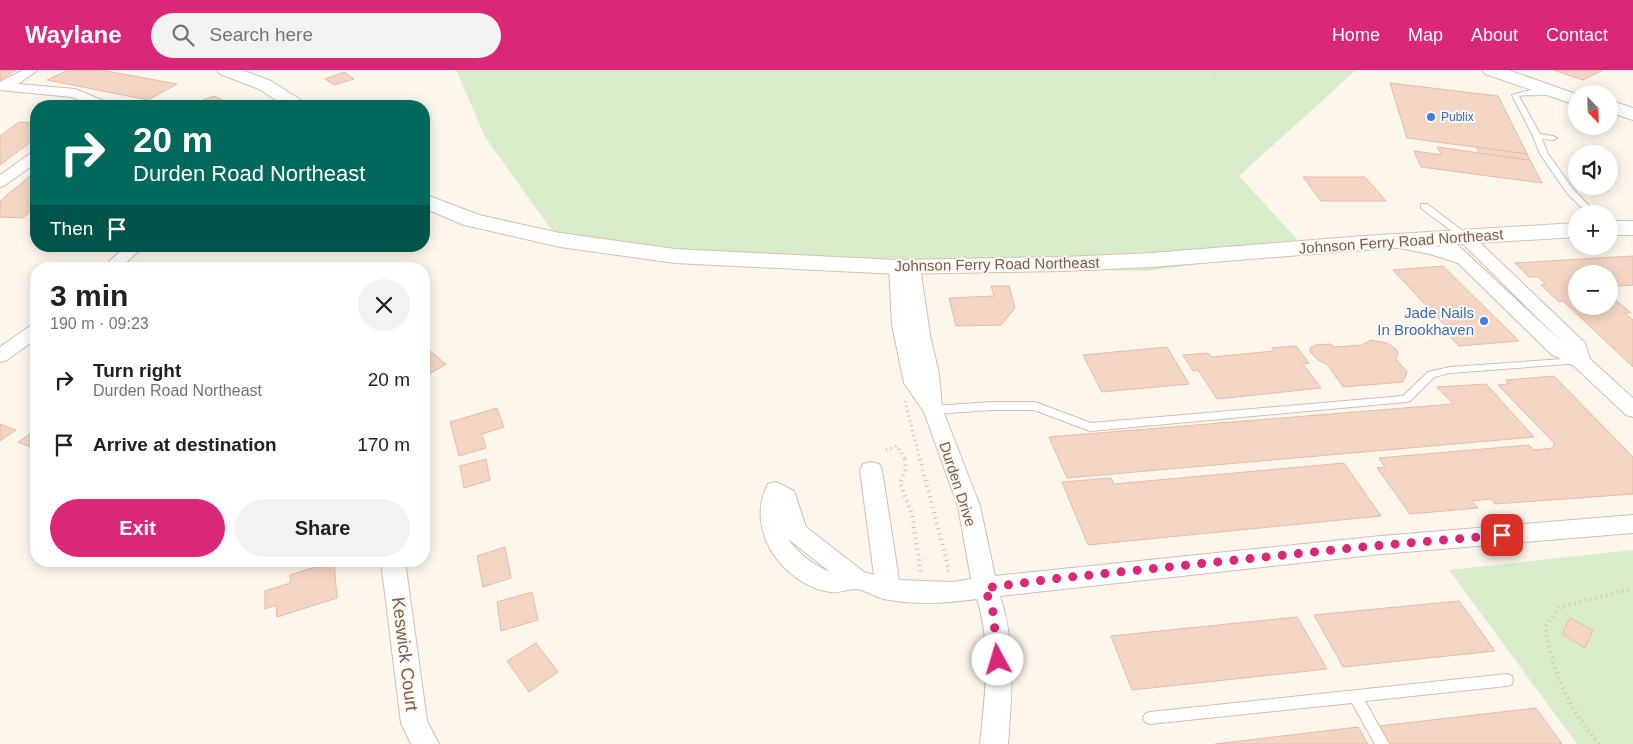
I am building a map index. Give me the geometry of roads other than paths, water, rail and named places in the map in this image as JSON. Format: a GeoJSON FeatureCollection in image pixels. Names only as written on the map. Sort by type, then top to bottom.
{"type":"FeatureCollection","features":[{"type":"Feature","properties":{"kind":"main road"},"geometry":{"type":"LineString","coordinates":[[226,70],[265,85],[288,100]]}},
{"type":"Feature","properties":{"kind":"main road"},"geometry":{"type":"LineString","coordinates":[[1503,79],[1518,76],[1568,92]]}},
{"type":"Feature","properties":{"kind":"main road"},"geometry":{"type":"LineString","coordinates":[[1503,79],[1568,97]]}},
{"type":"Feature","properties":{"kind":"main road"},"geometry":{"type":"LineString","coordinates":[[1618,109],[1633,114]]}},
{"type":"Feature","properties":{"kind":"main road"},"geometry":{"type":"LineString","coordinates":[[1618,114],[1633,118]]}},
{"type":"Feature","properties":{"kind":"main road","name":"Johnson Ferry Road Northeast"},"geometry":{"type":"LineString","coordinates":[[430,202],[472,220],[531,234],[675,256],[768,262],[904,267],[1152,260],[1386,241],[1568,230]]}},
{"type":"Feature","properties":{"kind":"main road"},"geometry":{"type":"LineString","coordinates":[[1618,228],[1633,228]]}},
{"type":"Feature","properties":{"kind":"street"},"geometry":{"type":"LineString","coordinates":[[0,86],[22,70]]}},
{"type":"Feature","properties":{"kind":"street"},"geometry":{"type":"LineString","coordinates":[[0,86],[32,70]]}},
{"type":"Feature","properties":{"kind":"street"},"geometry":{"type":"LineString","coordinates":[[0,86],[75,93],[91,100]]}},
{"type":"Feature","properties":{"kind":"street"},"geometry":{"type":"LineString","coordinates":[[0,182],[30,160]]}},
{"type":"Feature","properties":{"kind":"street"},"geometry":{"type":"LineString","coordinates":[[1464,236],[1578,347],[1581,361]]}},
{"type":"Feature","properties":{"kind":"street"},"geometry":{"type":"LineString","coordinates":[[1442,238],[1558,350],[1581,361],[1633,410]]}},
{"type":"Feature","properties":{"kind":"street"},"geometry":{"type":"LineString","coordinates":[[1386,241],[1433,250],[1464,260]]}},
{"type":"Feature","properties":{"kind":"street"},"geometry":{"type":"LineString","coordinates":[[117,262],[129,252]]}},
{"type":"Feature","properties":{"kind":"street","name":"Durden Drive"},"geometry":{"type":"LineString","coordinates":[[904,267],[901,324],[914,383],[932,410],[968,506],[985,588],[993,612],[1000,676],[994,744]]}},
{"type":"Feature","properties":{"kind":"street"},"geometry":{"type":"LineString","coordinates":[[0,356],[30,334]]}},
{"type":"Feature","properties":{"kind":"street"},"geometry":{"type":"LineString","coordinates":[[871,470],[888,590]]}},
{"type":"Feature","properties":{"kind":"street"},"geometry":{"type":"LineString","coordinates":[[787,536],[797,567],[831,583],[856,579],[888,590],[945,592],[1362,547],[1633,524]]}},
{"type":"Feature","properties":{"kind":"street","name":"Keswick Court"},"geometry":{"type":"LineString","coordinates":[[394,567],[414,722],[425,744]]}},
{"type":"Feature","properties":{"kind":"lane"},"geometry":{"type":"LineString","coordinates":[[1503,79],[1537,136],[1544,154],[1570,191],[1584,205]]}},
{"type":"Feature","properties":{"kind":"lane"},"geometry":{"type":"LineString","coordinates":[[1537,136],[1553,138]]}},
{"type":"Feature","properties":{"kind":"lane"},"geometry":{"type":"LineString","coordinates":[[1424,206],[1464,236]]}},
{"type":"Feature","properties":{"kind":"lane"},"geometry":{"type":"LineString","coordinates":[[932,410],[992,406],[1035,406],[1090,427],[1406,398],[1431,374],[1450,370],[1581,361]]}},
{"type":"Feature","properties":{"kind":"lane"},"geometry":{"type":"LineString","coordinates":[[1150,718],[1356,698],[1507,680]]}},
{"type":"Feature","properties":{"kind":"lane"},"geometry":{"type":"LineString","coordinates":[[1356,698],[1382,744]]}},
{"type":"Feature","properties":{"kind":"place","name":"Publix"},"geometry":{"type":"Point","coordinates":[1431,117]}},
{"type":"Feature","properties":{"kind":"place","name":"Jade Nails In Brookhaven"},"geometry":{"type":"Point","coordinates":[1484,321]}}]}
